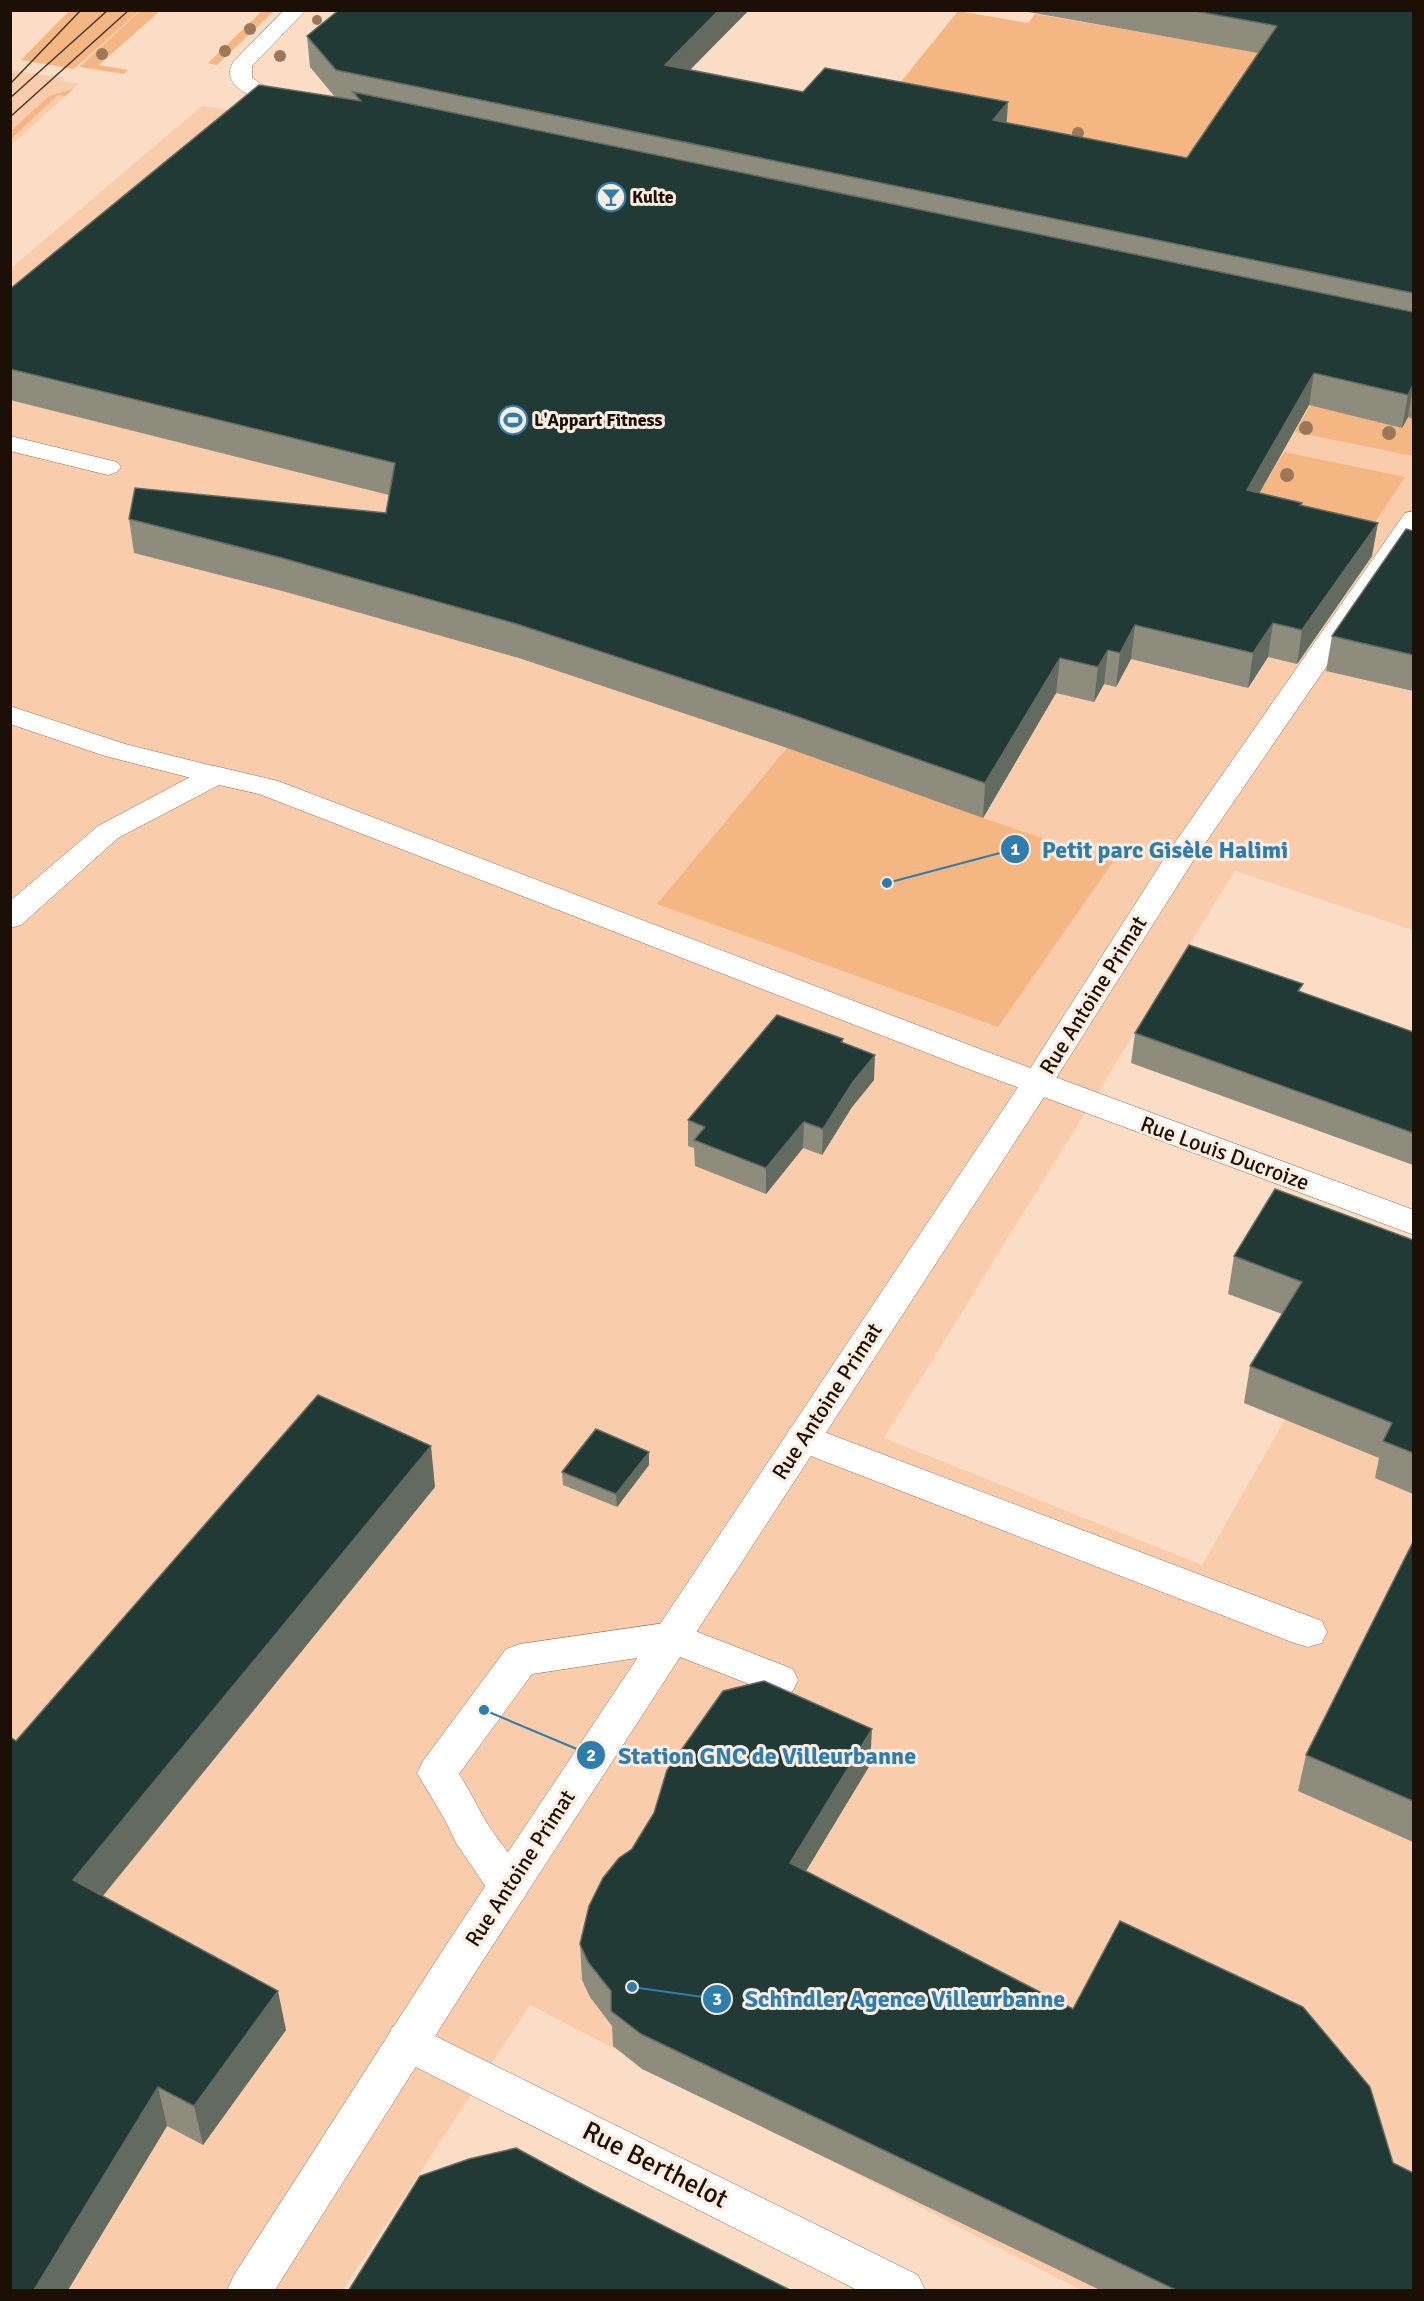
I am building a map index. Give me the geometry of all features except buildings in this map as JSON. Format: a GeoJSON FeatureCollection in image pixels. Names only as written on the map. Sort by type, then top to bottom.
{"type":"FeatureCollection","features":[{"type":"Feature","properties":{"kind":"main road"},"geometry":{"type":"LineString","coordinates":[[296,10],[242,65],[241,79],[246,85],[257,90],[312,105]]}},
{"type":"Feature","properties":{"kind":"main road"},"geometry":{"type":"LineString","coordinates":[[239,106],[257,90]]}},
{"type":"Feature","properties":{"kind":"main road"},"geometry":{"type":"LineString","coordinates":[[10,443],[108,467]]}},
{"type":"Feature","properties":{"kind":"main road","name":"Rue Antoine Primat"},"geometry":{"type":"LineString","coordinates":[[250,2290],[407,2041],[1037,1083],[1179,858],[1413,519]]}},
{"type":"Feature","properties":{"kind":"main road","name":"Rue Louis Ducroize"},"geometry":{"type":"LineString","coordinates":[[10,714],[115,750],[268,787],[1037,1083],[1413,1222]]}},
{"type":"Feature","properties":{"kind":"main road"},"geometry":{"type":"LineString","coordinates":[[10,918],[108,832],[215,775]]}},
{"type":"Feature","properties":{"kind":"main road"},"geometry":{"type":"LineString","coordinates":[[803,1437],[1308,1632]]}},
{"type":"Feature","properties":{"kind":"main road"},"geometry":{"type":"LineString","coordinates":[[509,1886],[470,1831],[462,1812],[437,1773],[520,1660],[672,1637],[779,1680]]}},
{"type":"Feature","properties":{"kind":"main road","name":"Rue Berthelot"},"geometry":{"type":"LineString","coordinates":[[407,2041],[902,2290]]}},
{"type":"Feature","properties":{"kind":"shaded area"},"geometry":{"type":"Polygon","coordinates":[[[70,10],[139,11],[74,69],[21,60],[70,10]]]}},
{"type":"Feature","properties":{"kind":"shaded area"},"geometry":{"type":"Polygon","coordinates":[[[141,10],[160,11],[99,65],[128,70],[124,74],[79,67],[141,10]]]}},
{"type":"Feature","properties":{"kind":"shaded area"},"geometry":{"type":"Polygon","coordinates":[[[262,11],[274,11],[217,65],[208,63],[262,11]]]}},
{"type":"Feature","properties":{"kind":"shaded area"},"geometry":{"type":"Polygon","coordinates":[[[958,11],[1028,23],[1035,14],[1274,55],[1198,168],[879,109],[958,11]]]}},
{"type":"Feature","properties":{"kind":"shaded area"},"geometry":{"type":"Polygon","coordinates":[[[11,70],[64,78],[62,81],[79,84],[11,145],[11,70]]]}},
{"type":"Feature","properties":{"kind":"shaded area"},"geometry":{"type":"Polygon","coordinates":[[[73,89],[65,96],[58,95],[11,139],[11,131],[49,96],[73,89]]]}},
{"type":"Feature","properties":{"kind":"shaded area"},"geometry":{"type":"Polygon","coordinates":[[[202,106],[265,114],[1413,353],[1413,930],[1235,871],[884,1438],[1202,1565],[1288,1414],[1413,1464],[1413,2290],[1081,2290],[530,2005],[343,2290],[11,2290],[10,269],[202,106]]]}},
{"type":"Feature","properties":{"kind":"shaded area"},"geometry":{"type":"Polygon","coordinates":[[[1336,361],[1413,381],[1413,456],[1295,432],[1336,361]]]}},
{"type":"Feature","properties":{"kind":"shaded area"},"geometry":{"type":"Polygon","coordinates":[[[1284,452],[1405,477],[1355,553],[1228,547],[1284,452]]]}},
{"type":"Feature","properties":{"kind":"shaded area"},"geometry":{"type":"Polygon","coordinates":[[[787,748],[1113,862],[998,1027],[657,904],[787,748]]]}},
{"type":"Feature","properties":{"kind":"tram line"},"geometry":{"type":"LineString","coordinates":[[10,84],[81,10]]}},
{"type":"Feature","properties":{"kind":"tram line"},"geometry":{"type":"LineString","coordinates":[[10,98],[108,10]]}},
{"type":"Feature","properties":{"kind":"tram line"},"geometry":{"type":"LineString","coordinates":[[10,117],[129,10]]}},
{"type":"Feature","properties":{"kind":"place","name":"Kulte"},"geometry":{"type":"Point","coordinates":[611,197]}},
{"type":"Feature","properties":{"kind":"place","name":"L'Appart Fitness"},"geometry":{"type":"Point","coordinates":[513,420]}},
{"type":"Feature","properties":{"kind":"place","name":"Petit parc Gisèle Halimi"},"geometry":{"type":"Point","coordinates":[887,883]}},
{"type":"Feature","properties":{"kind":"place","name":"Station GNC de Villeurbanne"},"geometry":{"type":"Point","coordinates":[484,1710]}},
{"type":"Feature","properties":{"kind":"place","name":"Schindler Agence Villeurbanne"},"geometry":{"type":"Point","coordinates":[632,1987]}}]}
